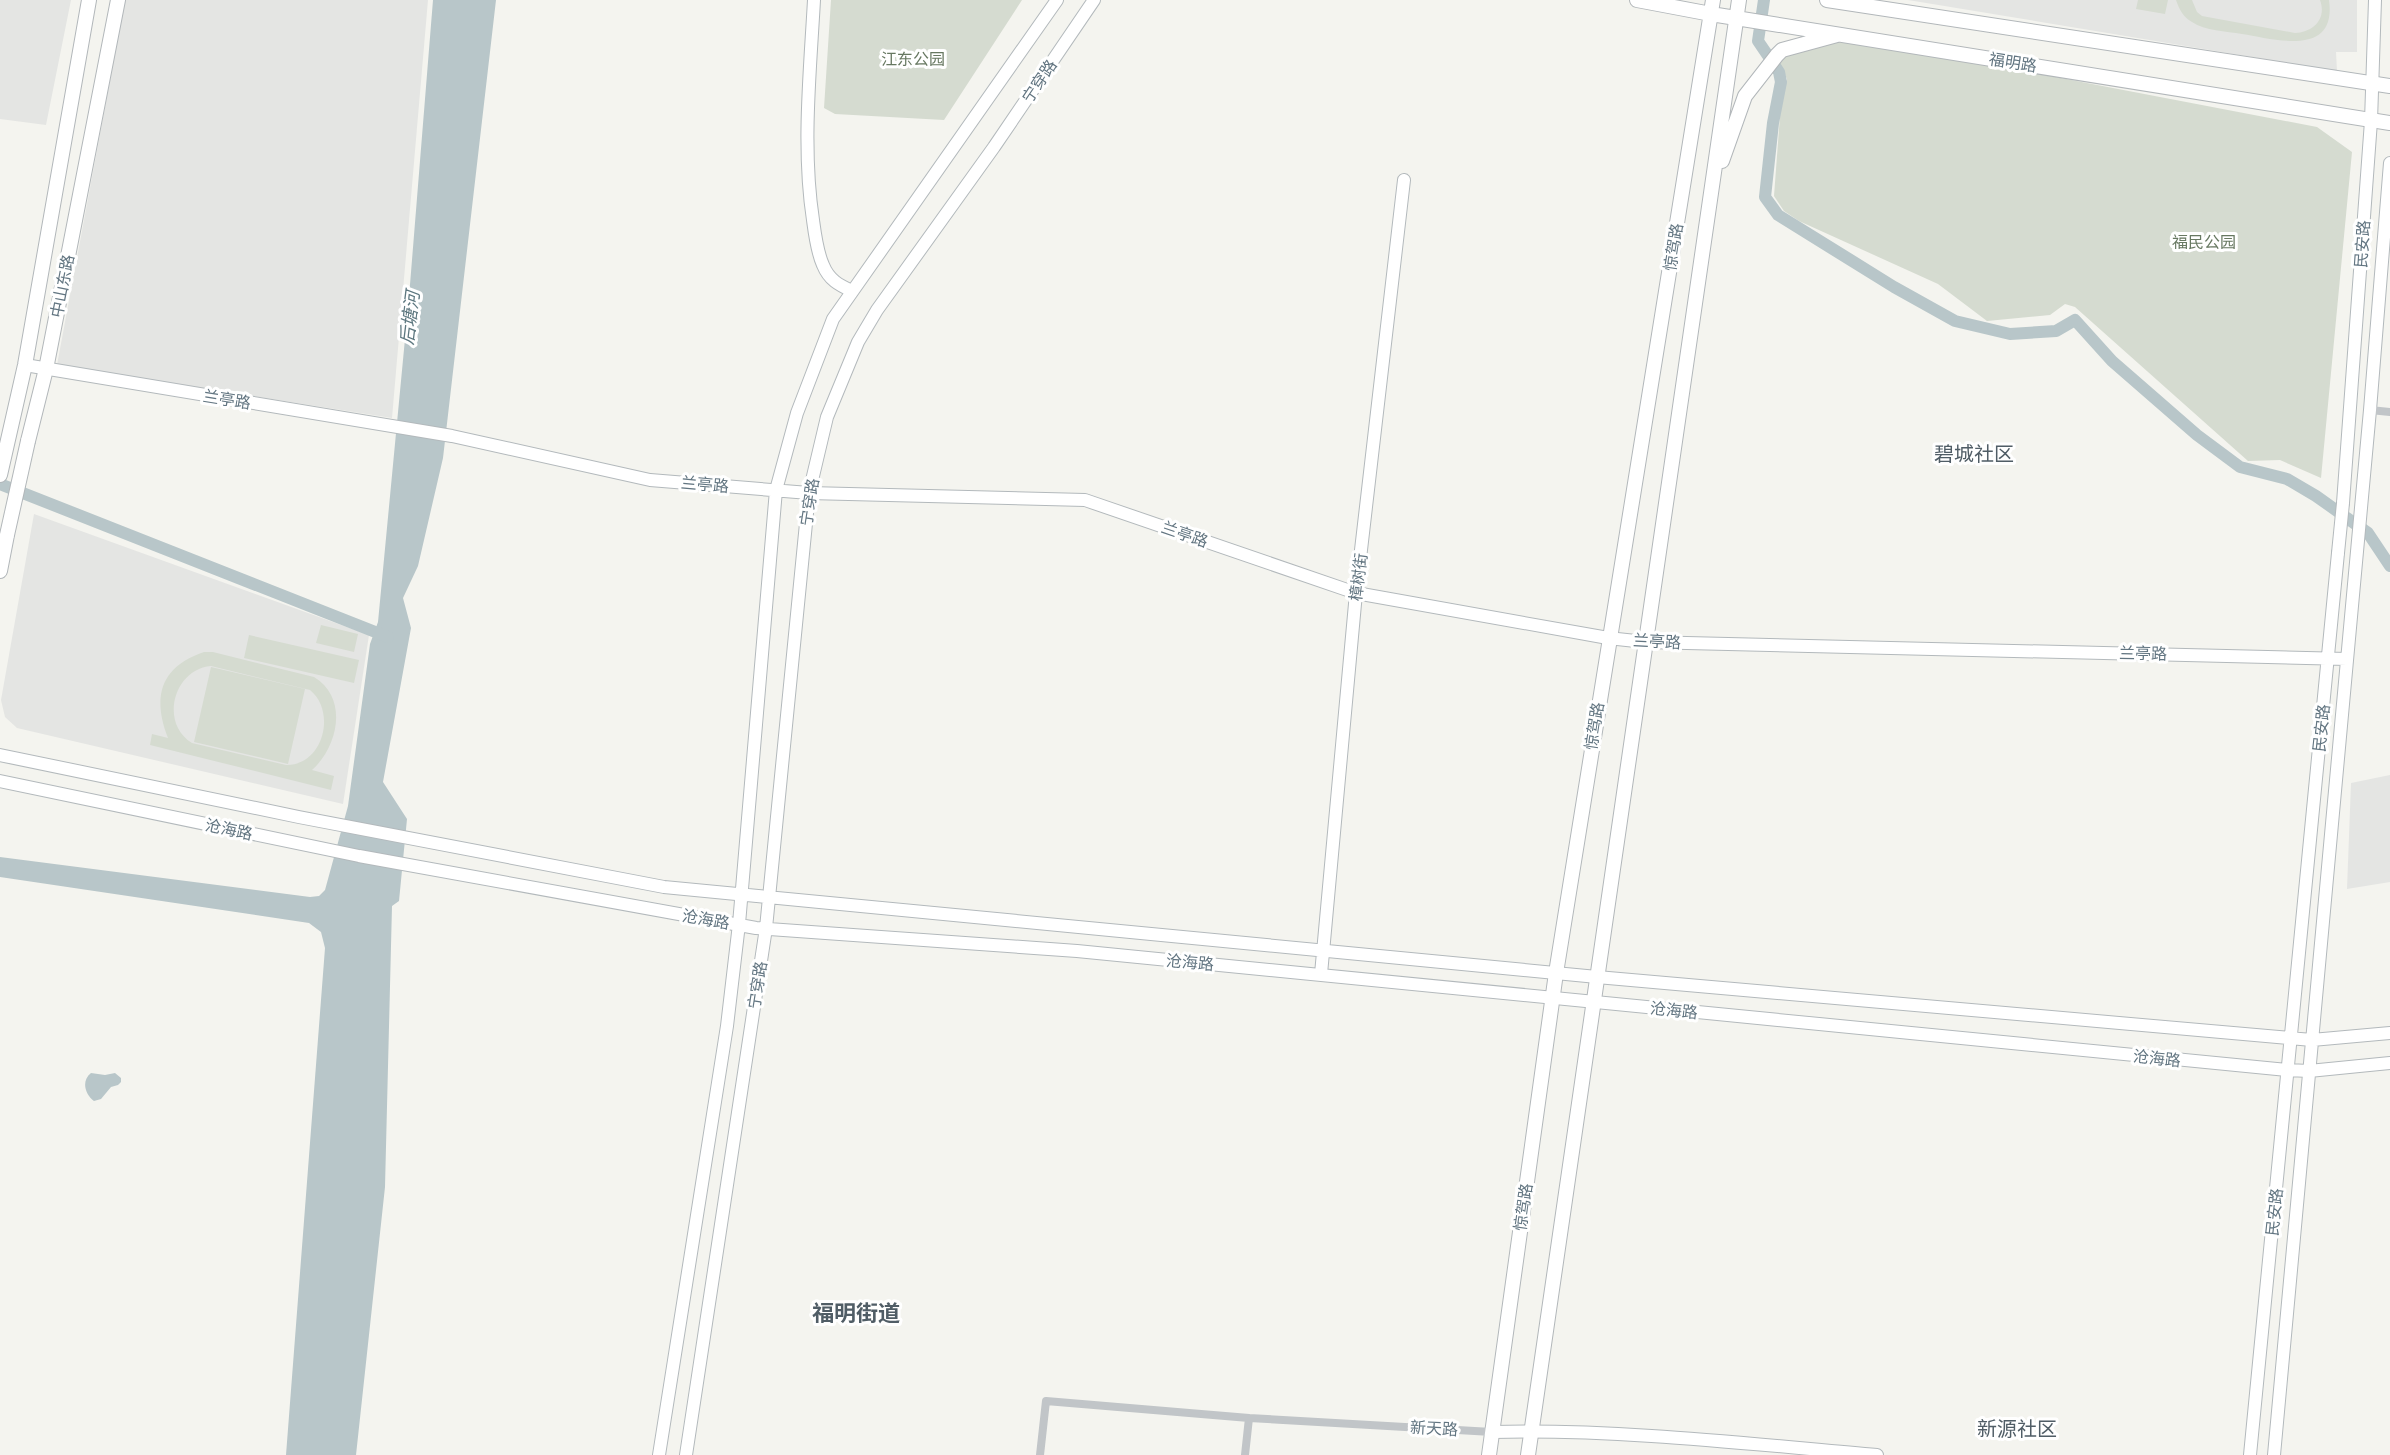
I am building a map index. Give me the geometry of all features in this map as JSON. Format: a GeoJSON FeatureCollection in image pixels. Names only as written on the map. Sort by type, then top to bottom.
{"type":"FeatureCollection","features":[{"type":"Feature","properties":{"kind":"main road","name":"中山东路"},"geometry":{"type":"LineString","coordinates":[[0,475],[25,365],[89,0]]}},
{"type":"Feature","properties":{"kind":"main road","name":"中山东路"},"geometry":{"type":"LineString","coordinates":[[0,571],[46,369],[118,0]]}},
{"type":"Feature","properties":{"kind":"main road"},"geometry":{"type":"LineString","coordinates":[[814,0],[807,152],[810,200],[815,237],[822,265],[834,283],[852,291]]}},
{"type":"Feature","properties":{"kind":"main road","name":"宁穿路"},"geometry":{"type":"LineString","coordinates":[[659,1455],[716,1083],[727,1026],[739,924],[776,490],[797,413],[833,319],[1057,0]]}},
{"type":"Feature","properties":{"kind":"main road","name":"宁穿路"},"geometry":{"type":"LineString","coordinates":[[686,1455],[770,897],[808,493],[827,417],[858,342],[877,310],[994,147],[1094,0]]}},
{"type":"Feature","properties":{"kind":"main road","name":"福明路"},"geometry":{"type":"LineString","coordinates":[[1637,0],[1712,7],[1737,17],[2390,123]]}},
{"type":"Feature","properties":{"kind":"main road","name":"惊驾路"},"geometry":{"type":"LineString","coordinates":[[1528,1455],[1740,0]]}},
{"type":"Feature","properties":{"kind":"main road","name":"福明路"},"geometry":{"type":"LineString","coordinates":[[1827,0],[2390,86]]}},
{"type":"Feature","properties":{"kind":"main road","name":"民安路"},"geometry":{"type":"LineString","coordinates":[[2250,1455],[2343,503],[2371,121],[2375,0]]}},
{"type":"Feature","properties":{"kind":"main road","name":"惊驾路"},"geometry":{"type":"LineString","coordinates":[[1489,1455],[1552,998],[1608,638],[1712,7]]}},
{"type":"Feature","properties":{"kind":"main road"},"geometry":{"type":"LineString","coordinates":[[1711,191],[1745,96],[1782,50],[1842,34]]}},
{"type":"Feature","properties":{"kind":"main road","name":"民安路"},"geometry":{"type":"LineString","coordinates":[[2274,1455],[2370,411],[2390,163]]}},
{"type":"Feature","properties":{"kind":"main road","name":"樟树街"},"geometry":{"type":"LineString","coordinates":[[1321,974],[1356,593],[1404,180]]}},
{"type":"Feature","properties":{"kind":"main road","name":"兰亭路"},"geometry":{"type":"LineString","coordinates":[[25,365],[439,434],[650,480],[808,493],[1085,500],[1356,593],[1608,638],[1645,642],[2347,658]]}},
{"type":"Feature","properties":{"kind":"main road","name":"沧海路"},"geometry":{"type":"LineString","coordinates":[[0,755],[299,817],[664,887],[1597,977],[2312,1040],[2390,1033]]}},
{"type":"Feature","properties":{"kind":"main road","name":"沧海路"},"geometry":{"type":"LineString","coordinates":[[0,781],[304,845],[766,928],[1077,951],[2287,1070],[2309,1071],[2390,1063]]}},
{"type":"Feature","properties":{"kind":"main road","name":"新天路"},"geometry":{"type":"LineString","coordinates":[[1492,1432],[1532,1431],[1695,1440],[1877,1455]]}},
{"type":"Feature","properties":{"kind":"street"},"geometry":{"type":"LineString","coordinates":[[2370,411],[2390,412]]}},
{"type":"Feature","properties":{"kind":"street","name":"新天路"},"geometry":{"type":"LineString","coordinates":[[1040,1455],[1046,1401],[1249,1418],[1492,1432]]}},
{"type":"Feature","properties":{"kind":"street"},"geometry":{"type":"LineString","coordinates":[[1245,1455],[1249,1418]]}},
{"type":"Feature","properties":{"kind":"shaded area"},"geometry":{"type":"Polygon","coordinates":[[[0,0],[71,0],[46,125],[0,119],[0,0]]]}},
{"type":"Feature","properties":{"kind":"shaded area"},"geometry":{"type":"Polygon","coordinates":[[[125,0],[428,0],[392,418],[57,365],[125,0]]]}},
{"type":"Feature","properties":{"kind":"shaded area"},"geometry":{"type":"Polygon","coordinates":[[[1908,0],[2357,0],[2357,52],[2336,52],[2337,71],[1908,0]]]}},
{"type":"Feature","properties":{"kind":"shaded area"},"geometry":{"type":"Polygon","coordinates":[[[34,514],[369,635],[343,804],[17,728],[5,717],[1,700],[34,514]]]}},
{"type":"Feature","properties":{"kind":"shaded area"},"geometry":{"type":"Polygon","coordinates":[[[2390,775],[2390,882],[2347,889],[2351,783],[2390,775]]]}},
{"type":"Feature","properties":{"kind":"green space","name":"江东公园"},"geometry":{"type":"Polygon","coordinates":[[[831,0],[1022,0],[944,120],[835,114],[824,108],[831,0]]]}},
{"type":"Feature","properties":{"kind":"green space"},"geometry":{"type":"Polygon","coordinates":[[[2138,0],[2168,0],[2165,14],[2136,9],[2138,0]]]}},
{"type":"Feature","properties":{"kind":"green space"},"geometry":{"type":"Polygon","coordinates":[[[2176,0],[2192,0],[2197,12],[2202,16],[2295,33],[2307,30],[2317,23],[2322,13],[2320,0],[2329,0],[2329,18],[2323,30],[2313,38],[2286,41],[2197,25],[2184,15],[2176,0]]]}},
{"type":"Feature","properties":{"kind":"green space","name":"福民公园"},"geometry":{"type":"Polygon","coordinates":[[[1842,36],[2317,127],[2352,152],[2321,478],[2280,460],[2248,461],[2075,307],[2065,304],[2050,315],[1987,321],[1938,284],[1799,221],[1784,211],[1774,196],[1781,102],[1787,79],[1777,58],[1842,36]]]}},
{"type":"Feature","properties":{"kind":"green space"},"geometry":{"type":"Polygon","coordinates":[[[321,625],[358,634],[354,652],[316,643],[321,625]]]}},
{"type":"Feature","properties":{"kind":"green space"},"geometry":{"type":"Polygon","coordinates":[[[249,635],[359,660],[354,683],[244,658],[249,635]]]}},
{"type":"Feature","properties":{"kind":"green space"},"geometry":{"type":"Polygon","coordinates":[[[204,652],[213,652],[314,677],[325,686],[336,710],[336,723],[328,749],[312,770],[334,776],[331,790],[150,745],[152,734],[168,738],[161,709],[164,685],[169,675],[189,658],[204,652]],[[211,666],[198,669],[180,686],[175,698],[176,723],[182,734],[192,743],[286,765],[299,763],[317,748],[324,724],[323,711],[310,690],[211,666]]]}},
{"type":"Feature","properties":{"kind":"green space"},"geometry":{"type":"Polygon","coordinates":[[[211,667],[305,689],[288,764],[194,742],[211,667]]]}},
{"type":"Feature","properties":{"kind":"water","name":"后塘河"},"geometry":{"type":"Polygon","coordinates":[[[433,0],[496,0],[443,458],[418,566],[403,598],[411,628],[383,782],[407,819],[399,901],[392,906],[385,1187],[356,1455],[286,1455],[325,948],[321,932],[309,923],[0,877],[0,857],[310,897],[319,896],[325,890],[348,806],[370,644],[378,622],[409,297],[433,0]]]}},
{"type":"Feature","properties":{"kind":"water"},"geometry":{"type":"Polygon","coordinates":[[[91,1073],[105,1075],[115,1073],[121,1078],[121,1082],[111,1087],[101,1099],[94,1101],[88,1095],[85,1087],[86,1080],[91,1073]]]}},
{"type":"Feature","properties":{"kind":"waterway"},"geometry":{"type":"LineString","coordinates":[[1764,0],[1758,41],[1779,72],[1781,82],[1773,123],[1765,197],[1778,215],[1894,287],[1955,321],[2010,334],[2056,331],[2075,320],[2112,361],[2197,435],[2240,467],[2287,479],[2316,496],[2368,533],[2390,566]]}},
{"type":"Feature","properties":{"kind":"waterway"},"geometry":{"type":"LineString","coordinates":[[0,484],[388,637]]}},
{"type":"Feature","properties":{"kind":"district","name":"碧城社区"},"geometry":{"type":"Point","coordinates":[1974,454]}},
{"type":"Feature","properties":{"kind":"district","name":"福明街道"},"geometry":{"type":"Point","coordinates":[856,1313]}},
{"type":"Feature","properties":{"kind":"district","name":"新源社区"},"geometry":{"type":"Point","coordinates":[2017,1429]}}]}
